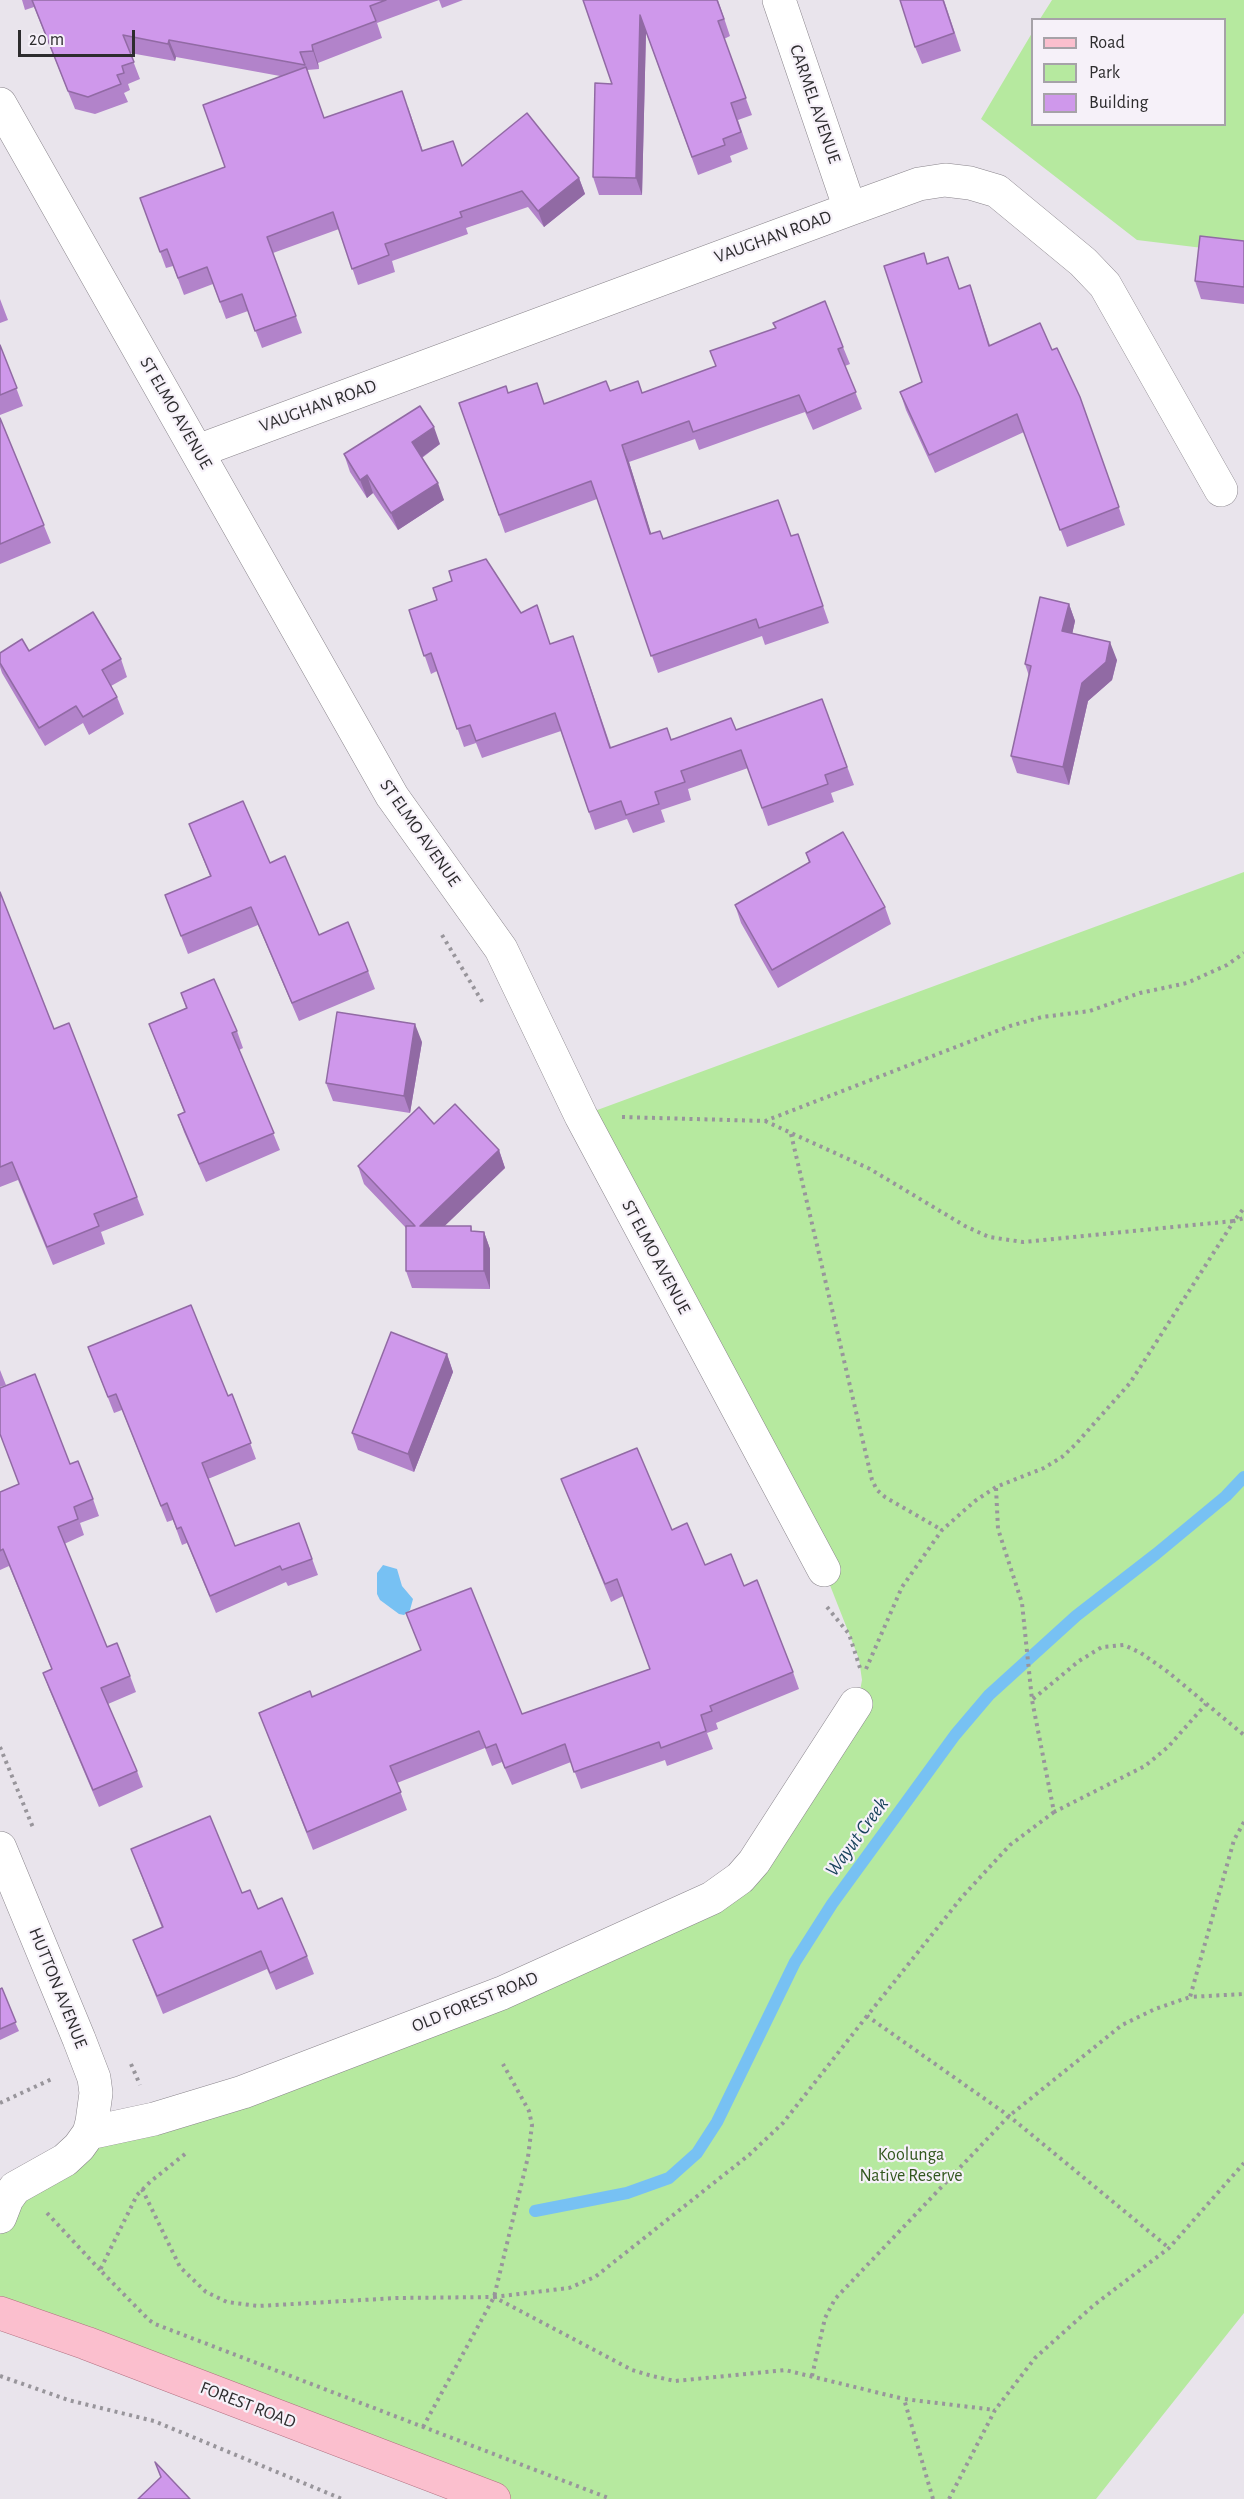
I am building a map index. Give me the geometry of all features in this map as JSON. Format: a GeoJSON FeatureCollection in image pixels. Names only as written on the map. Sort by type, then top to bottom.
{"type":"FeatureCollection","features":[{"type":"Feature","properties":{"kind":"main road","name":"FOREST ROAD"},"geometry":{"type":"LineString","coordinates":[[0,2313],[86,2343],[495,2499]]}},
{"type":"Feature","properties":{"kind":"street","name":"CARMEL AVENUE"},"geometry":{"type":"LineString","coordinates":[[779,0],[850,209]]}},
{"type":"Feature","properties":{"kind":"street","name":"ST ELMO AVENUE"},"geometry":{"type":"LineString","coordinates":[[0,104],[392,796],[501,949],[581,1116],[824,1570]]}},
{"type":"Feature","properties":{"kind":"street","name":"VAUGHAN ROAD"},"geometry":{"type":"LineString","coordinates":[[198,451],[850,209],[919,184],[945,180],[970,183],[997,191],[1023,210],[1083,262],[1105,285],[1221,490]]}},
{"type":"Feature","properties":{"kind":"street","name":"OLD FOREST ROAD"},"geometry":{"type":"LineString","coordinates":[[89,2133],[154,2119],[243,2092],[502,1993],[712,1898],[740,1878],[754,1862],[859,1692]]}},
{"type":"Feature","properties":{"kind":"street","name":"HUTTON AVENUE"},"geometry":{"type":"LineString","coordinates":[[0,1848],[94,2078],[95,2108],[89,2133]]}},
{"type":"Feature","properties":{"kind":"street"},"geometry":{"type":"LineString","coordinates":[[0,2217],[18,2193],[65,2160],[80,2147],[89,2133]]}},
{"type":"Feature","properties":{"kind":"path"},"geometry":{"type":"LineString","coordinates":[[581,1116],[765,1121],[1010,1026],[1042,1017],[1090,1011],[1140,993],[1187,983],[1227,965],[1244,953]]}},
{"type":"Feature","properties":{"kind":"path"},"geometry":{"type":"LineString","coordinates":[[765,1121],[870,1169],[965,1226],[989,1237],[1023,1242],[1234,1221],[1244,1218]]}},
{"type":"Feature","properties":{"kind":"path"},"geometry":{"type":"LineString","coordinates":[[791,1133],[872,1480],[877,1490],[885,1497],[942,1530]]}},
{"type":"Feature","properties":{"kind":"path"},"geometry":{"type":"LineString","coordinates":[[859,1692],[902,1587],[942,1530],[975,1501],[996,1487],[1044,1468],[1062,1457],[1075,1445],[1130,1383],[1145,1362],[1244,1208]]}},
{"type":"Feature","properties":{"kind":"path"},"geometry":{"type":"LineString","coordinates":[[996,1487],[998,1530],[1022,1603],[1032,1700],[1054,1812]]}},
{"type":"Feature","properties":{"kind":"path"},"geometry":{"type":"LineString","coordinates":[[824,1604],[840,1621],[853,1643],[859,1692]]}},
{"type":"Feature","properties":{"kind":"path"},"geometry":{"type":"LineString","coordinates":[[1032,1700],[1079,1661],[1102,1647],[1124,1645],[1150,1659],[1244,1735]]}},
{"type":"Feature","properties":{"kind":"path"},"geometry":{"type":"LineString","coordinates":[[142,2189],[180,2267],[206,2292],[227,2302],[258,2306],[397,2298],[494,2297],[569,2288],[595,2277],[749,2155],[783,2122],[962,1897],[1010,1845],[1054,1812],[1145,1766],[1168,1747],[1206,1704]]}},
{"type":"Feature","properties":{"kind":"path"},"geometry":{"type":"LineString","coordinates":[[1190,1997],[1234,1840],[1244,1822]]}},
{"type":"Feature","properties":{"kind":"path"},"geometry":{"type":"LineString","coordinates":[[812,2376],[825,2318],[835,2299],[1009,2116],[1122,2025],[1155,2009],[1190,1997],[1244,1994]]}},
{"type":"Feature","properties":{"kind":"path"},"geometry":{"type":"LineString","coordinates":[[867,2016],[1009,2116],[1169,2248]]}},
{"type":"Feature","properties":{"kind":"path"},"geometry":{"type":"LineString","coordinates":[[423,2427],[494,2297],[528,2157],[532,2132],[529,2111],[502,2064]]}},
{"type":"Feature","properties":{"kind":"path"},"geometry":{"type":"LineString","coordinates":[[0,2103],[56,2078]]}},
{"type":"Feature","properties":{"kind":"path"},"geometry":{"type":"LineString","coordinates":[[100,2270],[137,2195],[185,2154]]}},
{"type":"Feature","properties":{"kind":"path"},"geometry":{"type":"LineString","coordinates":[[948,2499],[995,2410],[1035,2358],[1094,2305],[1169,2248],[1244,2163]]}},
{"type":"Feature","properties":{"kind":"path"},"geometry":{"type":"LineString","coordinates":[[18,2193],[155,2324],[611,2499]]}},
{"type":"Feature","properties":{"kind":"path"},"geometry":{"type":"LineString","coordinates":[[494,2297],[632,2370],[652,2376],[675,2381],[785,2370],[904,2399],[995,2410]]}},
{"type":"Feature","properties":{"kind":"path"},"geometry":{"type":"LineString","coordinates":[[0,2376],[68,2400],[154,2421],[342,2499]]}},
{"type":"Feature","properties":{"kind":"path"},"geometry":{"type":"LineString","coordinates":[[904,2399],[933,2499]]}},
{"type":"Feature","properties":{"kind":"green space"},"geometry":{"type":"Polygon","coordinates":[[[1052,0],[1244,0],[1244,253],[1137,240],[981,119],[1031,35],[1031,126],[1226,126],[1226,18],[1041,18],[1052,0]]]}},
{"type":"Feature","properties":{"kind":"green space","name":"Koolunga Native Reserve"},"geometry":{"type":"Polygon","coordinates":[[[1244,872],[1244,2313],[1096,2499],[494,2499],[0,2313],[0,2217],[66,2158],[712,1898],[860,1691],[862,1680],[859,1659],[824,1570],[581,1116],[1244,872]]]}},
{"type":"Feature","properties":{"kind":"water"},"geometry":{"type":"Polygon","coordinates":[[[383,1565],[397,1569],[402,1586],[413,1599],[410,1610],[404,1615],[399,1614],[380,1600],[377,1594],[377,1573],[383,1565]]]}},
{"type":"Feature","properties":{"kind":"building"},"geometry":{"type":"Polygon","coordinates":[[[32,0],[386,0],[370,6],[376,21],[312,45],[313,51],[300,52],[305,65],[169,40],[168,44],[123,35],[134,62],[122,66],[124,73],[117,75],[121,84],[88,97],[68,91],[32,0]]]}},
{"type":"Feature","properties":{"kind":"building"},"geometry":{"type":"Polygon","coordinates":[[[583,0],[717,0],[724,19],[718,21],[746,98],[731,103],[741,132],[723,139],[725,145],[692,157],[640,15],[636,178],[593,177],[595,83],[612,84],[583,0]]]}},
{"type":"Feature","properties":{"kind":"building"},"geometry":{"type":"Polygon","coordinates":[[[900,0],[943,0],[954,33],[915,47],[900,0]]]}},
{"type":"Feature","properties":{"kind":"building"},"geometry":{"type":"Polygon","coordinates":[[[306,67],[324,118],[402,91],[422,151],[453,141],[462,166],[527,113],[579,178],[538,211],[522,191],[460,212],[462,217],[385,244],[389,255],[352,269],[333,212],[267,237],[296,316],[255,331],[242,294],[220,302],[207,267],[178,278],[167,249],[160,252],[140,198],[225,167],[203,105],[306,67]]]}},
{"type":"Feature","properties":{"kind":"building"},"geometry":{"type":"Polygon","coordinates":[[[1200,236],[1244,241],[1244,287],[1195,281],[1200,236]]]}},
{"type":"Feature","properties":{"kind":"building"},"geometry":{"type":"Polygon","coordinates":[[[924,253],[927,264],[948,257],[959,289],[970,285],[989,346],[1040,323],[1052,350],[1057,348],[1080,397],[1119,507],[1060,530],[1017,414],[929,455],[900,392],[922,382],[884,266],[924,253]]]}},
{"type":"Feature","properties":{"kind":"building"},"geometry":{"type":"Polygon","coordinates":[[[825,301],[843,347],[838,349],[856,392],[807,413],[799,395],[693,432],[689,421],[622,445],[650,534],[660,531],[663,539],[778,500],[791,536],[798,534],[823,606],[759,628],[756,619],[651,656],[591,481],[499,515],[459,403],[506,386],[508,393],[537,383],[544,404],[606,381],[610,391],[638,381],[642,393],[716,366],[710,351],[776,328],[773,323],[825,301]]]}},
{"type":"Feature","properties":{"kind":"building"},"geometry":{"type":"Polygon","coordinates":[[[0,345],[17,388],[0,395],[0,345]]]}},
{"type":"Feature","properties":{"kind":"building"},"geometry":{"type":"Polygon","coordinates":[[[420,406],[434,427],[412,442],[438,483],[391,513],[367,475],[360,480],[344,454],[420,406]]]}},
{"type":"Feature","properties":{"kind":"building"},"geometry":{"type":"Polygon","coordinates":[[[0,418],[44,525],[0,544],[0,418]]]}},
{"type":"Feature","properties":{"kind":"building"},"geometry":{"type":"Polygon","coordinates":[[[486,559],[521,613],[537,605],[550,644],[573,636],[610,748],[667,728],[671,740],[731,718],[736,730],[822,699],[847,767],[825,775],[828,784],[762,808],[741,750],[681,771],[685,782],[655,792],[659,804],[626,815],[621,801],[589,812],[555,713],[476,741],[470,725],[457,729],[431,653],[424,656],[409,610],[437,600],[433,588],[452,581],[449,571],[486,559]]]}},
{"type":"Feature","properties":{"kind":"building"},"geometry":{"type":"Polygon","coordinates":[[[1040,597],[1069,604],[1062,631],[1110,642],[1106,662],[1082,683],[1063,767],[1011,756],[1031,666],[1025,664],[1040,597]]]}},
{"type":"Feature","properties":{"kind":"building"},"geometry":{"type":"Polygon","coordinates":[[[93,612],[121,659],[102,670],[117,697],[83,717],[76,706],[39,728],[0,663],[0,653],[22,639],[29,651],[93,612]]]}},
{"type":"Feature","properties":{"kind":"building"},"geometry":{"type":"Polygon","coordinates":[[[243,801],[270,863],[285,856],[319,935],[348,922],[368,971],[292,1003],[251,907],[181,936],[165,895],[211,876],[189,824],[243,801]]]}},
{"type":"Feature","properties":{"kind":"building"},"geometry":{"type":"Polygon","coordinates":[[[843,832],[885,907],[772,970],[735,905],[810,862],[806,853],[843,832]]]}},
{"type":"Feature","properties":{"kind":"building"},"geometry":{"type":"Polygon","coordinates":[[[0,892],[54,1029],[69,1023],[137,1197],[94,1214],[99,1226],[47,1247],[12,1162],[0,1167],[0,892]]]}},
{"type":"Feature","properties":{"kind":"building"},"geometry":{"type":"Polygon","coordinates":[[[214,979],[237,1031],[232,1033],[274,1133],[199,1164],[178,1115],[185,1112],[149,1024],[187,1008],[181,993],[214,979]]]}},
{"type":"Feature","properties":{"kind":"building"},"geometry":{"type":"Polygon","coordinates":[[[337,1012],[415,1024],[404,1096],[326,1083],[337,1012]]]}},
{"type":"Feature","properties":{"kind":"building"},"geometry":{"type":"Polygon","coordinates":[[[455,1104],[499,1150],[420,1226],[471,1226],[471,1231],[484,1232],[484,1271],[406,1271],[406,1226],[415,1226],[358,1166],[419,1107],[434,1124],[455,1104]]]}},
{"type":"Feature","properties":{"kind":"building"},"geometry":{"type":"Polygon","coordinates":[[[191,1305],[228,1396],[232,1394],[251,1443],[202,1463],[235,1546],[299,1523],[312,1559],[282,1570],[280,1566],[210,1596],[181,1527],[177,1529],[167,1503],[161,1506],[116,1394],[108,1397],[88,1347],[191,1305]]]}},
{"type":"Feature","properties":{"kind":"building"},"geometry":{"type":"Polygon","coordinates":[[[391,1332],[447,1354],[408,1454],[352,1433],[391,1332]]]}},
{"type":"Feature","properties":{"kind":"building"},"geometry":{"type":"Polygon","coordinates":[[[35,1374],[70,1464],[78,1461],[93,1499],[74,1507],[78,1519],[58,1527],[107,1647],[117,1643],[130,1676],[101,1688],[137,1771],[93,1790],[43,1673],[52,1669],[3,1549],[0,1551],[0,1492],[19,1484],[0,1434],[0,1388],[35,1374]]]}},
{"type":"Feature","properties":{"kind":"building"},"geometry":{"type":"Polygon","coordinates":[[[637,1448],[672,1530],[687,1523],[705,1565],[731,1554],[744,1586],[757,1580],[793,1672],[710,1706],[712,1711],[701,1715],[706,1731],[661,1748],[659,1742],[574,1772],[565,1744],[505,1768],[496,1744],[486,1748],[479,1731],[390,1766],[401,1792],[307,1832],[259,1713],[310,1691],[312,1697],[421,1650],[406,1613],[471,1588],[522,1714],[650,1669],[617,1579],[605,1584],[561,1479],[637,1448]]]}},
{"type":"Feature","properties":{"kind":"building"},"geometry":{"type":"Polygon","coordinates":[[[210,1816],[242,1893],[250,1890],[258,1909],[282,1898],[307,1956],[270,1973],[261,1951],[157,1996],[133,1940],[163,1927],[131,1849],[210,1816]]]}},
{"type":"Feature","properties":{"kind":"building"},"geometry":{"type":"Polygon","coordinates":[[[2,1988],[16,2022],[0,2029],[0,1989],[2,1988]]]}},
{"type":"Feature","properties":{"kind":"building"},"geometry":{"type":"Polygon","coordinates":[[[155,2462],[190,2499],[138,2499],[161,2477],[155,2462]]]}},
{"type":"Feature","properties":{"kind":"waterway","name":"Wayut Creek"},"geometry":{"type":"LineString","coordinates":[[535,2211],[627,2193],[669,2178],[697,2153],[717,2122],[795,1962],[832,1904],[955,1735],[989,1695],[1076,1616],[1156,1554],[1226,1496],[1244,1477]]}}]}
